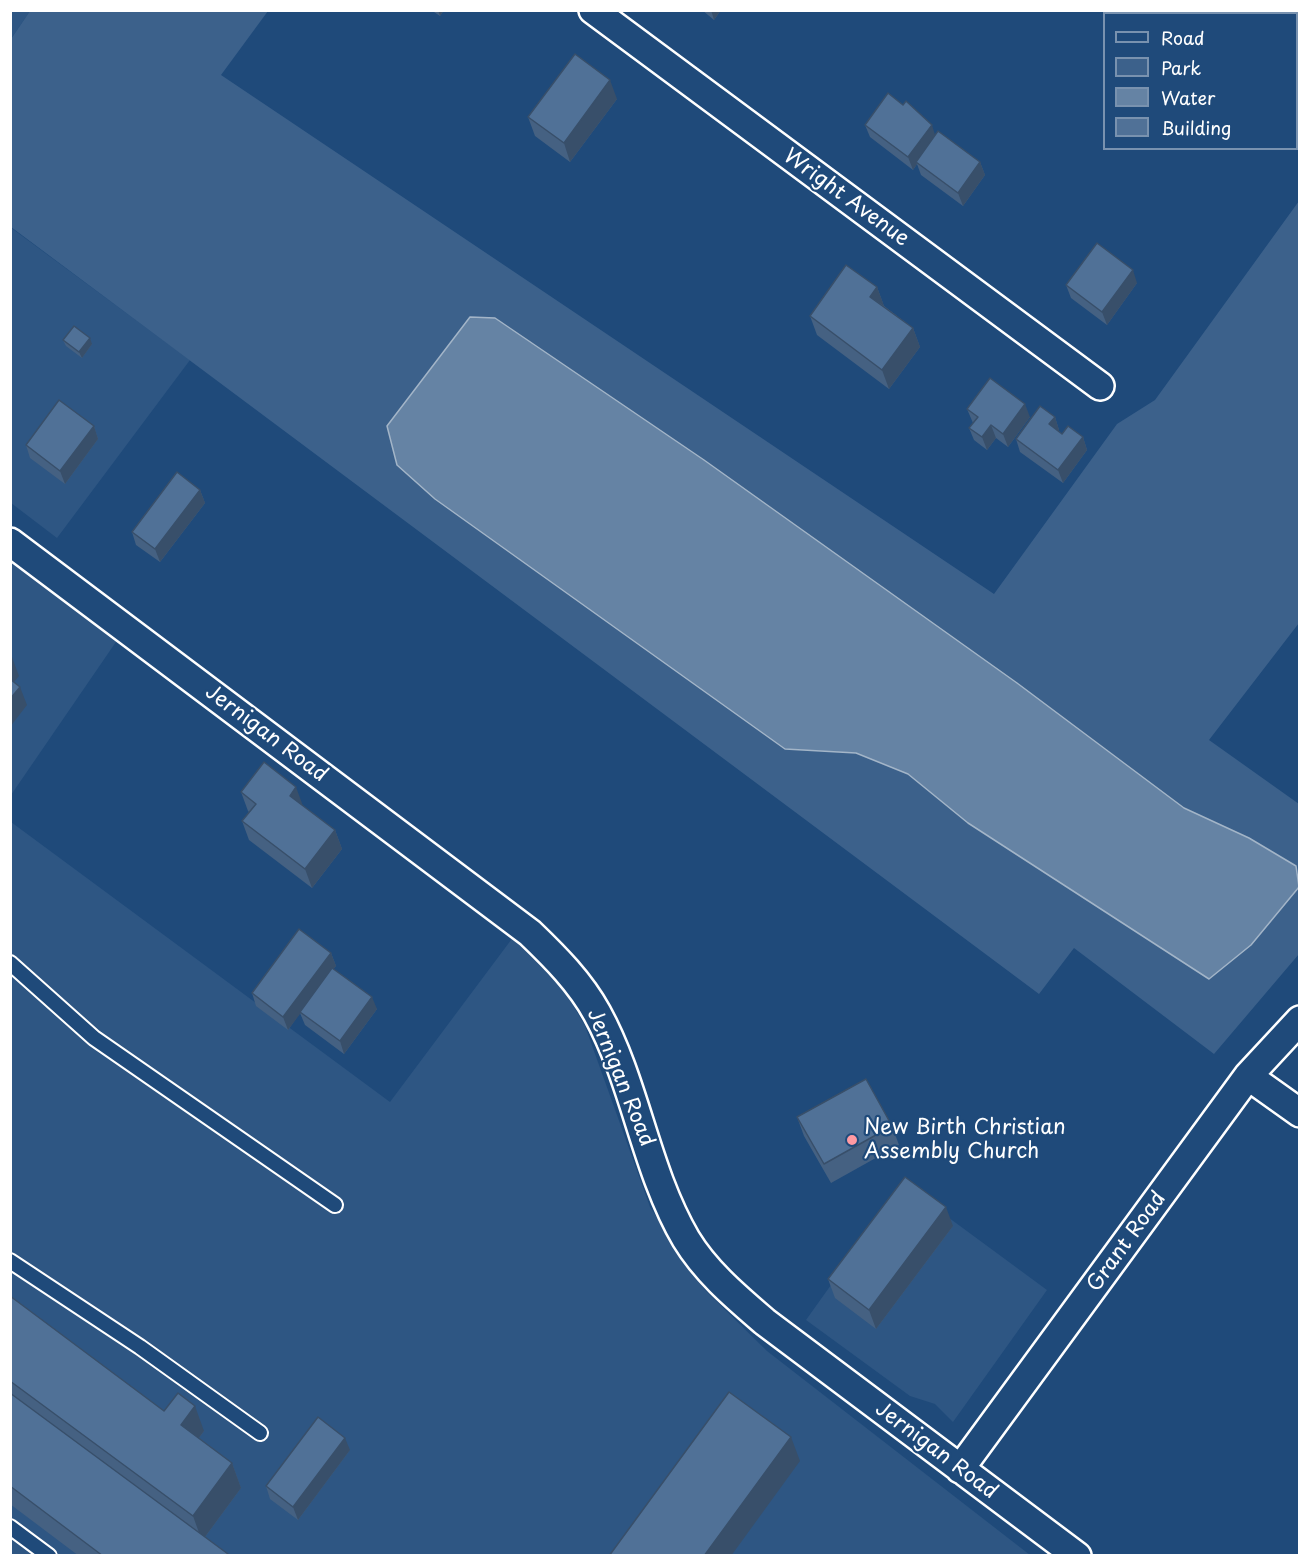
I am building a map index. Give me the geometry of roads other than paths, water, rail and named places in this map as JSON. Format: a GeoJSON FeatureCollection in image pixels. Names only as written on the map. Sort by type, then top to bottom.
{"type":"FeatureCollection","features":[{"type":"Feature","properties":{"kind":"street","name":"Wright Avenue"},"geometry":{"type":"LineString","coordinates":[[592,10],[1100,386]]}},
{"type":"Feature","properties":{"kind":"street","name":"Jernigan Road"},"geometry":{"type":"LineString","coordinates":[[10,542],[530,933],[567,969],[597,1014],[674,1216],[702,1262],[729,1291],[765,1322],[1077,1556]]}},
{"type":"Feature","properties":{"kind":"street","name":"Grant Road"},"geometry":{"type":"LineString","coordinates":[[960,1469],[1248,1076],[1299,1020]]}},
{"type":"Feature","properties":{"kind":"street"},"geometry":{"type":"LineString","coordinates":[[1248,1076],[1299,1113]]}},
{"type":"Feature","properties":{"kind":"lane"},"geometry":{"type":"LineString","coordinates":[[10,963],[94,1038],[335,1205]]}},
{"type":"Feature","properties":{"kind":"lane"},"geometry":{"type":"LineString","coordinates":[[10,1261],[260,1433]]}},
{"type":"Feature","properties":{"kind":"lane"},"geometry":{"type":"LineString","coordinates":[[10,1527],[49,1556]]}},
{"type":"Feature","properties":{"kind":"water"},"geometry":{"type":"Polygon","coordinates":[[[470,317],[495,318],[704,460],[1017,683],[1184,808],[1249,838],[1296,866],[1299,887],[1251,945],[1209,979],[968,823],[908,774],[856,753],[785,749],[435,499],[397,465],[387,426],[470,317]]]}},
{"type":"Feature","properties":{"kind":"place","name":"New Birth Christian Assembly Church"},"geometry":{"type":"Point","coordinates":[852,1140]}}]}
